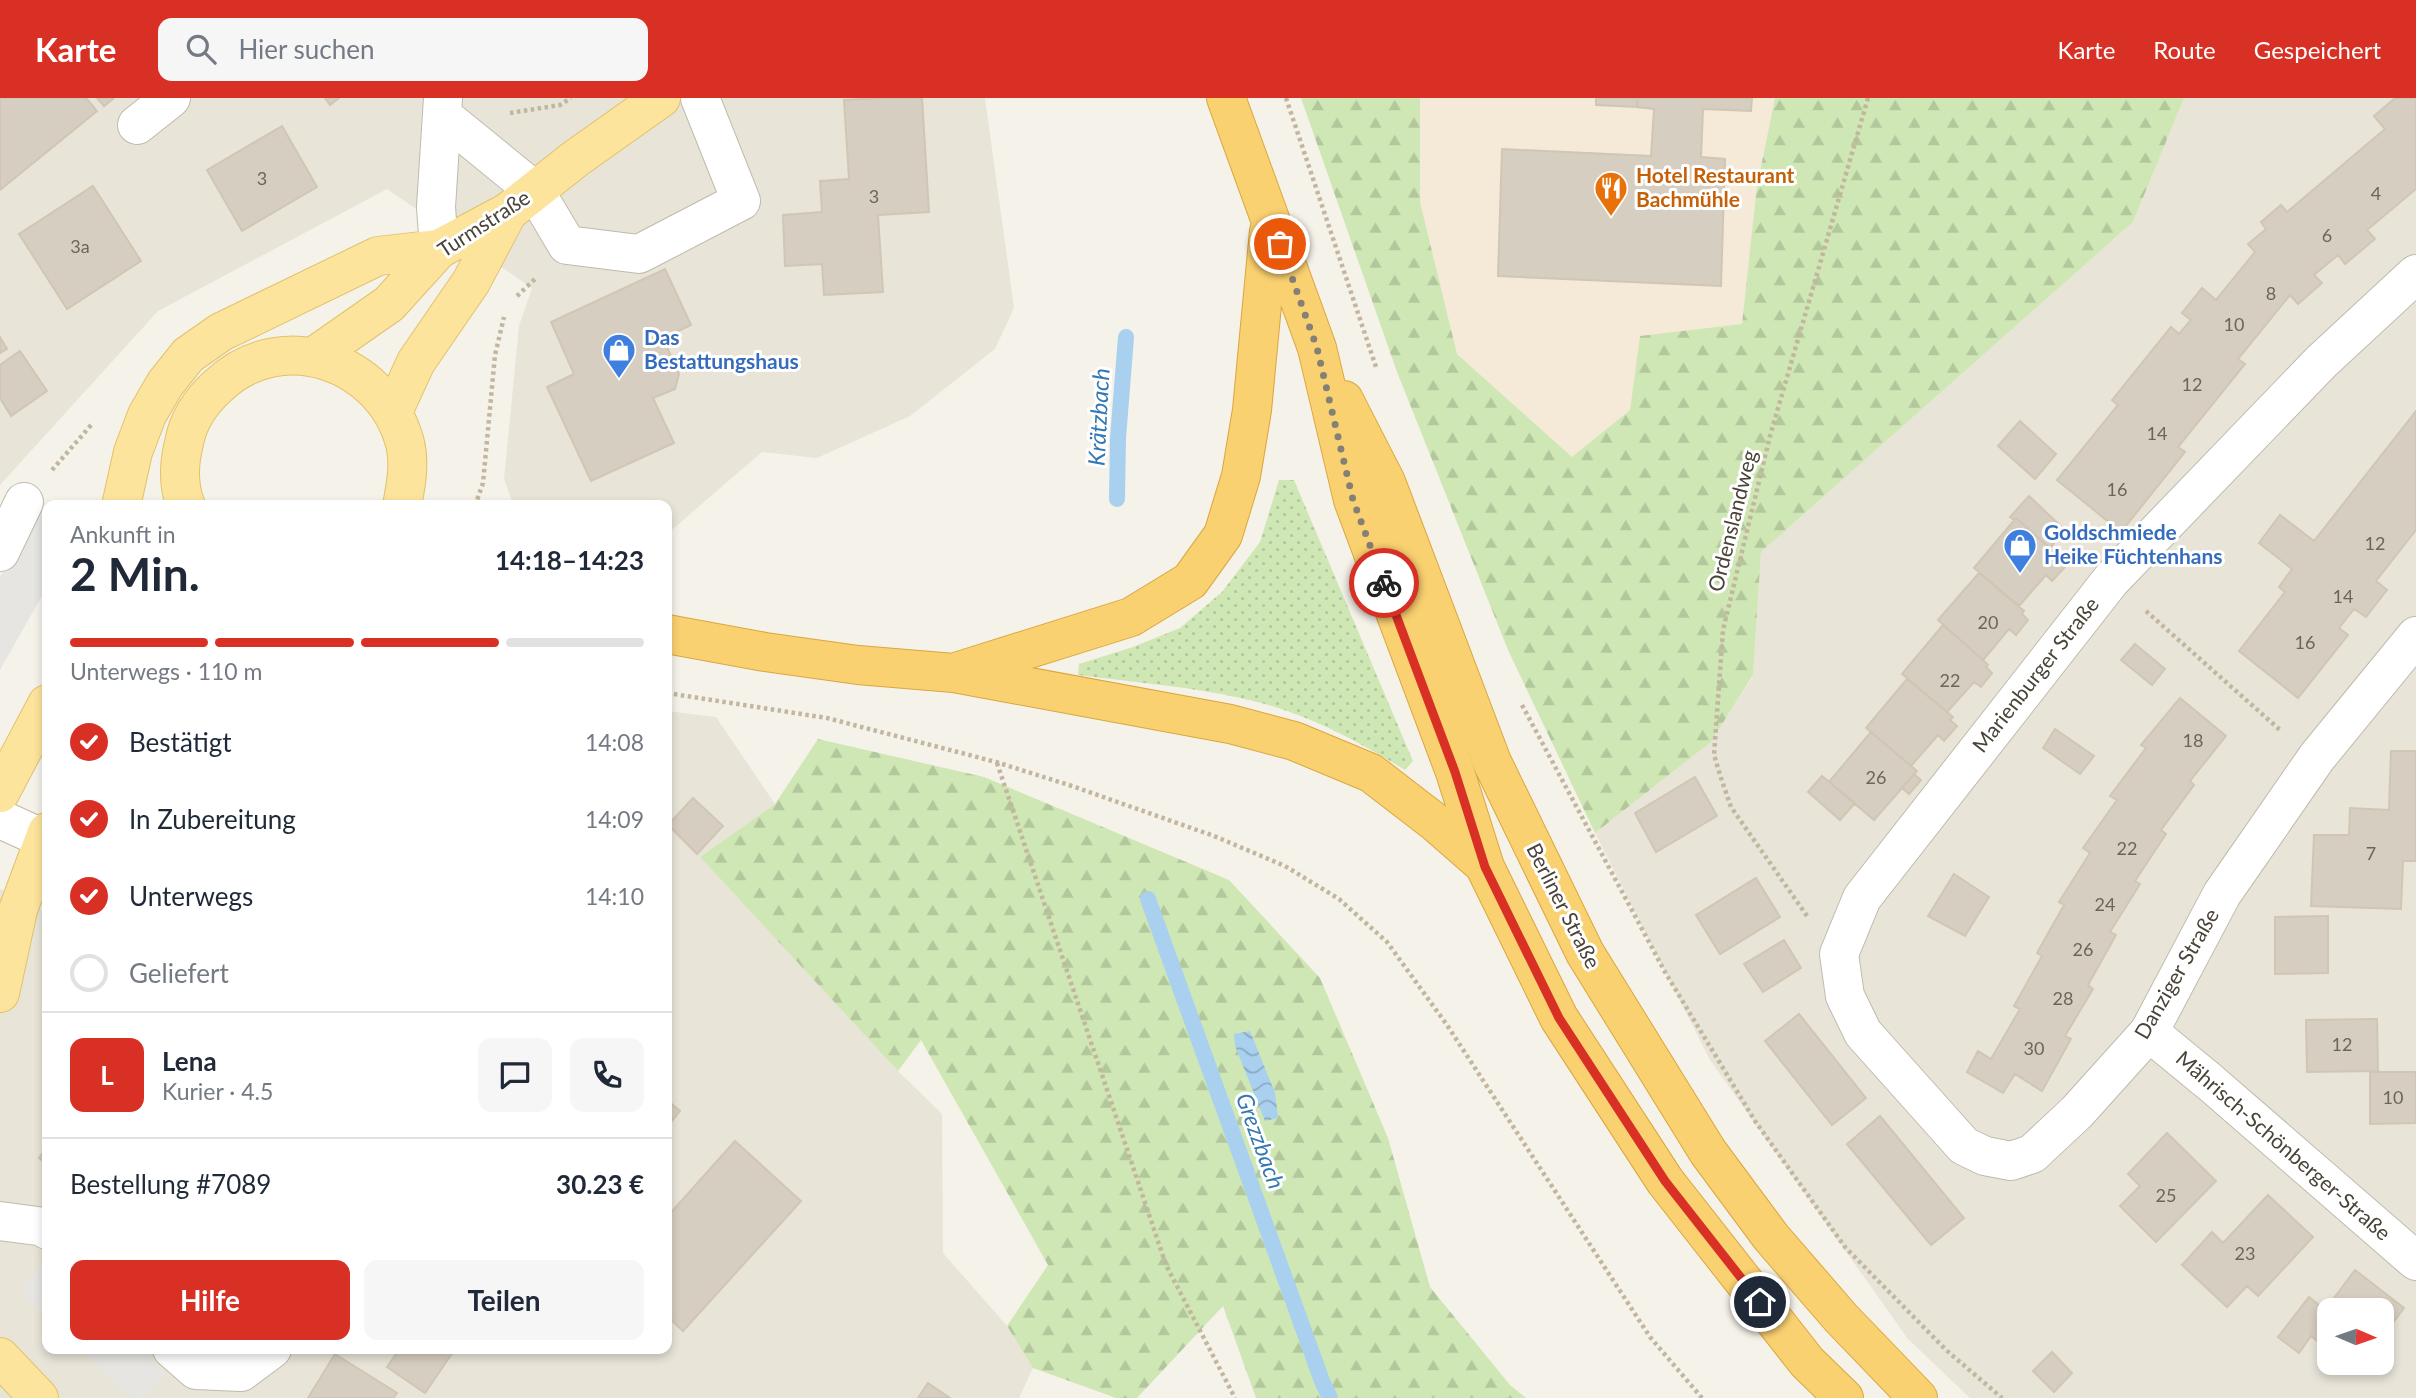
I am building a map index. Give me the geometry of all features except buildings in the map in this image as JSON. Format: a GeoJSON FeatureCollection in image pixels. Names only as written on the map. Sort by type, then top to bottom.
{"type":"FeatureCollection","features":[{"type":"Feature","properties":{"kind":"highway","name":"Berliner Straße"},"geometry":{"type":"LineString","coordinates":[[1226,98],[1317,348],[1353,500],[1455,772],[1485,867],[1559,1018],[1665,1181],[1807,1362],[1844,1398]]}},
{"type":"Feature","properties":{"kind":"highway"},"geometry":{"type":"LineString","coordinates":[[954,673],[1131,617],[1189,581],[1223,535],[1241,476],[1252,410],[1270,218]]}},
{"type":"Feature","properties":{"kind":"highway","name":"Berliner Straße"},"geometry":{"type":"LineString","coordinates":[[1317,348],[1386,482],[1492,762],[1584,953],[1708,1152],[1772,1237],[1841,1318],[1918,1398]]}},
{"type":"Feature","properties":{"kind":"highway"},"geometry":{"type":"LineString","coordinates":[[672,635],[845,663],[954,673],[1230,724],[1294,741],[1371,773],[1436,823],[1485,867]]}},
{"type":"Feature","properties":{"kind":"main road","name":"Turmstraße"},"geometry":{"type":"LineString","coordinates":[[313,357],[389,304],[439,249],[522,201],[661,98]]}},
{"type":"Feature","properties":{"kind":"main road"},"geometry":{"type":"LineString","coordinates":[[393,412],[416,362],[522,201]]}},
{"type":"Feature","properties":{"kind":"main road"},"geometry":{"type":"LineString","coordinates":[[122,500],[133,452],[147,415],[165,384],[188,355],[221,332],[377,256],[439,249]]}},
{"type":"Feature","properties":{"kind":"main road"},"geometry":{"type":"LineString","coordinates":[[185,500],[179,465],[186,430],[204,398],[230,374],[263,359],[299,355],[327,360],[353,371],[375,390],[393,412],[405,444],[408,478],[403,500]]}},
{"type":"Feature","properties":{"kind":"main road"},"geometry":{"type":"LineString","coordinates":[[0,793],[42,713]]}},
{"type":"Feature","properties":{"kind":"main road"},"geometry":{"type":"LineString","coordinates":[[0,993],[18,910],[42,847]]}},
{"type":"Feature","properties":{"kind":"main road"},"geometry":{"type":"LineString","coordinates":[[0,1357],[39,1398]]}},
{"type":"Feature","properties":{"kind":"street"},"geometry":{"type":"LineString","coordinates":[[137,125],[171,98]]}},
{"type":"Feature","properties":{"kind":"street"},"geometry":{"type":"LineString","coordinates":[[443,107],[522,201],[567,245],[639,254],[741,201],[700,98]]}},
{"type":"Feature","properties":{"kind":"street"},"geometry":{"type":"LineString","coordinates":[[439,249],[436,207],[443,107]]}},
{"type":"Feature","properties":{"kind":"street","name":"Marienburger Straße"},"geometry":{"type":"LineString","coordinates":[[1839,954],[1862,898],[2111,580],[2321,362],[2416,274]]}},
{"type":"Feature","properties":{"kind":"street"},"geometry":{"type":"LineString","coordinates":[[0,552],[24,502]]}},
{"type":"Feature","properties":{"kind":"street","name":"Danziger Straße"},"geometry":{"type":"LineString","coordinates":[[1839,954],[1845,996],[1863,1034],[1964,1146],[1985,1156],[2011,1161],[2032,1154],[2077,1112],[2149,1032],[2222,894],[2317,757],[2416,636]]}},
{"type":"Feature","properties":{"kind":"street"},"geometry":{"type":"LineString","coordinates":[[0,819],[42,835]]}},
{"type":"Feature","properties":{"kind":"street","name":"Mährisch-Schönberger-Straße"},"geometry":{"type":"LineString","coordinates":[[2149,1032],[2416,1261]]}},
{"type":"Feature","properties":{"kind":"street"},"geometry":{"type":"LineString","coordinates":[[0,1221],[42,1227]]}},
{"type":"Feature","properties":{"kind":"street"},"geometry":{"type":"LineString","coordinates":[[178,1354],[196,1370],[240,1372],[265,1354]]}},
{"type":"Feature","properties":{"kind":"path","name":"Ordenslandweg"},"geometry":{"type":"LineString","coordinates":[[1813,922],[1804,913],[1731,807],[1714,755],[1723,630],[1770,436],[1868,98]]}},
{"type":"Feature","properties":{"kind":"path"},"geometry":{"type":"LineString","coordinates":[[477,500],[484,483],[495,355],[506,306]]}},
{"type":"Feature","properties":{"kind":"path"},"geometry":{"type":"LineString","coordinates":[[2111,580],[2281,731]]}},
{"type":"Feature","properties":{"kind":"path"},"geometry":{"type":"LineString","coordinates":[[672,694],[827,718],[996,762],[1214,836],[1285,866],[1339,899],[1387,942],[1447,1025],[1650,1337],[1702,1398]]}},
{"type":"Feature","properties":{"kind":"path"},"geometry":{"type":"LineString","coordinates":[[1534,726],[1665,972],[1755,1121],[1845,1247],[1946,1350],[2002,1398]]}},
{"type":"Feature","properties":{"kind":"path"},"geometry":{"type":"LineString","coordinates":[[996,762],[1166,1265],[1234,1398]]}},
{"type":"Feature","properties":{"kind":"shaded area"},"geometry":{"type":"Polygon","coordinates":[[[0,98],[985,98],[1014,308],[995,349],[910,416],[817,458],[762,452],[672,530],[672,500],[512,500],[504,479],[519,326],[532,288],[387,189],[158,311],[0,485],[0,98]]]}},
{"type":"Feature","properties":{"kind":"shaded area"},"geometry":{"type":"Polygon","coordinates":[[[1420,98],[1775,98],[1757,186],[1742,325],[1640,336],[1630,410],[1572,457],[1457,354],[1420,202],[1420,98]]]}},
{"type":"Feature","properties":{"kind":"shaded area"},"geometry":{"type":"Polygon","coordinates":[[[2184,98],[2416,98],[2416,1398],[1970,1398],[1908,1339],[1710,1060],[1595,833],[1711,742],[1753,676],[1761,552],[2133,222],[2184,98]]]}},
{"type":"Feature","properties":{"kind":"shaded area"},"geometry":{"type":"Polygon","coordinates":[[[36,506],[42,511],[42,596],[0,670],[0,577],[36,506]]]}},
{"type":"Feature","properties":{"kind":"shaded area"},"geometry":{"type":"Polygon","coordinates":[[[672,712],[716,717],[775,804],[700,857],[898,1071],[942,1114],[943,1253],[1007,1326],[1033,1368],[1019,1398],[0,1398],[0,889],[42,910],[42,1354],[672,1354],[672,712]]]}},
{"type":"Feature","properties":{"kind":"shaded area"},"geometry":{"type":"Polygon","coordinates":[[[42,1266],[42,1313],[18,1290],[42,1266]]]}},
{"type":"Feature","properties":{"kind":"shaded area"},"geometry":{"type":"Polygon","coordinates":[[[85,1354],[144,1354],[166,1375],[144,1398],[132,1398],[85,1354]]]}},
{"type":"Feature","properties":{"kind":"green space"},"geometry":{"type":"Polygon","coordinates":[[[1301,98],[1420,98],[1420,202],[1457,354],[1572,457],[1630,410],[1640,336],[1742,324],[1757,186],[1775,98],[2184,98],[2133,222],[1761,552],[1753,675],[1711,742],[1595,833],[1508,650],[1397,372],[1301,98]]]}},
{"type":"Feature","properties":{"kind":"green space"},"geometry":{"type":"Polygon","coordinates":[[[1279,480],[1294,480],[1413,761],[1405,770],[1335,731],[1265,704],[1186,688],[1078,675],[1079,664],[1133,647],[1180,628],[1222,592],[1260,542],[1279,480]]]}},
{"type":"Feature","properties":{"kind":"green space"},"geometry":{"type":"Polygon","coordinates":[[[818,739],[984,777],[1229,880],[1320,978],[1388,1138],[1430,1287],[1510,1385],[1526,1398],[1256,1398],[1223,1306],[1137,1398],[1116,1398],[1033,1368],[1007,1326],[1048,1265],[921,1040],[898,1071],[700,857],[775,804],[818,739]]]}},
{"type":"Feature","properties":{"kind":"water"},"geometry":{"type":"Polygon","coordinates":[[[1250,1031],[1275,1093],[1278,1118],[1265,1121],[1235,1046],[1234,1034],[1250,1031]]]}},
{"type":"Feature","properties":{"kind":"waterway","name":"Krätzbach"},"geometry":{"type":"LineString","coordinates":[[1117,499],[1118,438],[1126,337]]}},
{"type":"Feature","properties":{"kind":"waterway","name":"Grezzbach"},"geometry":{"type":"LineString","coordinates":[[1148,899],[1330,1398]]}},
{"type":"Feature","properties":{"kind":"way so far"},"geometry":{"type":"LineString","coordinates":[[1280,244],[1317,348],[1353,500],[1384,583]]}},
{"type":"Feature","properties":{"kind":"place","name":"Hotel Restaurant Bachmühle"},"geometry":{"type":"Point","coordinates":[1611,218]}},
{"type":"Feature","properties":{"kind":"place","name":"Das Bestattungshaus"},"geometry":{"type":"Point","coordinates":[619,380]}},
{"type":"Feature","properties":{"kind":"place","name":"Goldschmiede Heike Füchtenhans"},"geometry":{"type":"Point","coordinates":[2020,575]}},
{"type":"Feature","properties":{"kind":"route"},"geometry":{"type":"LineString","coordinates":[[1384,583],[1455,772],[1485,867],[1559,1018],[1665,1181],[1760,1302]]}}]}
